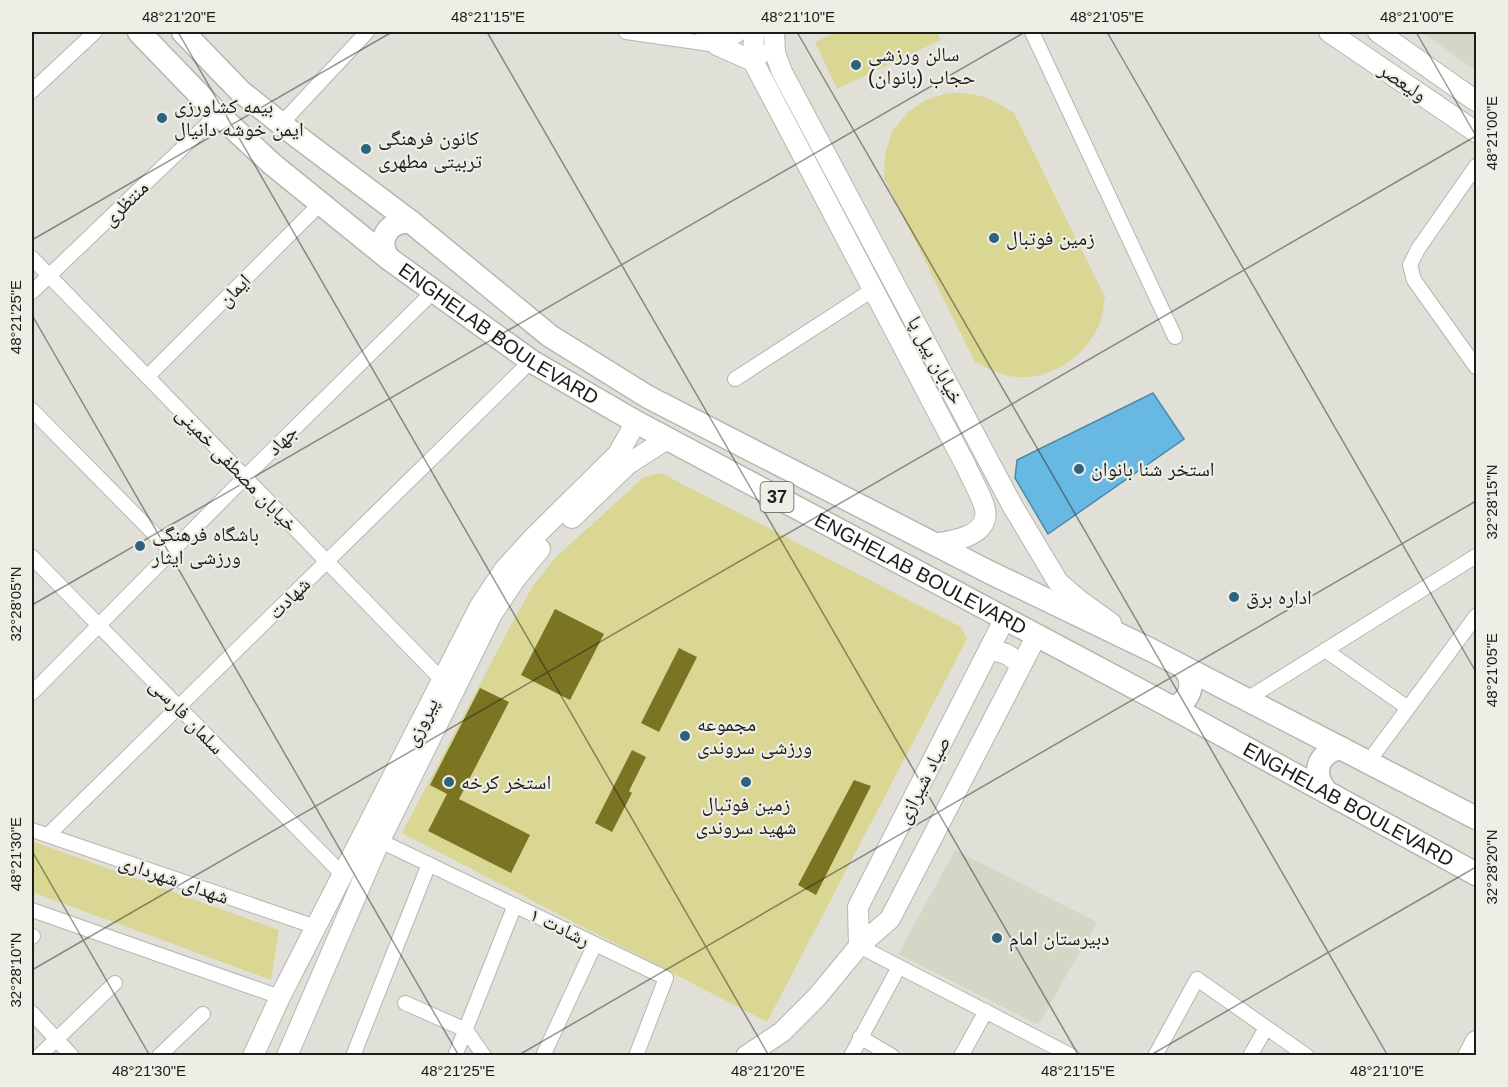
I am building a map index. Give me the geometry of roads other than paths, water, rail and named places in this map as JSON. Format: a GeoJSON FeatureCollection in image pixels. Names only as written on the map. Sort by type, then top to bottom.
{"type":"FeatureCollection","features":[{"type":"Feature","properties":{"kind":"main road","name":"ENGHELAB BOULEVARD"},"geometry":{"type":"LineString","coordinates":[[139,32],[218,114],[272,164],[388,258],[531,361],[636,422],[1173,708],[1476,874]]}},
{"type":"Feature","properties":{"kind":"main road","name":"ENGHELAB BOULEVARD"},"geometry":{"type":"LineString","coordinates":[[183,32],[240,92],[411,222],[550,336],[648,397],[933,544],[1151,650],[1476,818]]}},
{"type":"Feature","properties":{"kind":"main road","name":"خیابان پیل پا"},"geometry":{"type":"LineString","coordinates":[[754,32],[753,61],[966,466],[985,509],[984,520]]}},
{"type":"Feature","properties":{"kind":"main road","name":"ولیعصر"},"geometry":{"type":"LineString","coordinates":[[1329,32],[1476,132]]}},
{"type":"Feature","properties":{"kind":"main road","name":"ولیعصر"},"geometry":{"type":"LineString","coordinates":[[1378,32],[1476,101]]}},
{"type":"Feature","properties":{"kind":"main road"},"geometry":{"type":"LineString","coordinates":[[722,35],[753,61],[779,35]]}},
{"type":"Feature","properties":{"kind":"main road","name":"خیابان پیل پا"},"geometry":{"type":"LineString","coordinates":[[779,35],[775,53],[782,72],[1012,505],[1058,582],[1078,600],[1151,650]]}},
{"type":"Feature","properties":{"kind":"main road"},"geometry":{"type":"LineString","coordinates":[[323,204],[339,202],[347,190],[348,183],[342,170]]}},
{"type":"Feature","properties":{"kind":"main road"},"geometry":{"type":"LineString","coordinates":[[388,258],[383,245],[386,232],[397,223],[411,222]]}},
{"type":"Feature","properties":{"kind":"main road","name":"پیروزی"},"geometry":{"type":"LineString","coordinates":[[287,1056],[372,837],[442,680],[480,606],[504,570],[618,454],[636,422]]}},
{"type":"Feature","properties":{"kind":"main road","name":"پیروزی"},"geometry":{"type":"LineString","coordinates":[[253,1056],[342,874],[372,837],[492,614],[516,578],[542,546],[628,464],[667,438]]}},
{"type":"Feature","properties":{"kind":"main road"},"geometry":{"type":"LineString","coordinates":[[933,544],[960,539],[977,532],[984,520],[998,520],[1009,512],[1012,505]]}},
{"type":"Feature","properties":{"kind":"main road","name":"صیاد شیرازی"},"geometry":{"type":"LineString","coordinates":[[859,946],[858,907],[1005,618]]}},
{"type":"Feature","properties":{"kind":"main road","name":"صیاد شیرازی"},"geometry":{"type":"LineString","coordinates":[[746,1056],[782,1032],[817,997],[859,946],[890,919],[1037,635]]}},
{"type":"Feature","properties":{"kind":"main road"},"geometry":{"type":"LineString","coordinates":[[988,651],[1002,651],[1012,656],[1021,666]]}},
{"type":"Feature","properties":{"kind":"main road"},"geometry":{"type":"LineString","coordinates":[[1173,708],[1181,704],[1190,691],[1190,674],[1184,668]]}},
{"type":"Feature","properties":{"kind":"main road"},"geometry":{"type":"LineString","coordinates":[[1325,790],[1320,783],[1318,767],[1326,754],[1341,748]]}},
{"type":"Feature","properties":{"kind":"main road"},"geometry":{"type":"LineString","coordinates":[[1468,1056],[1476,1041]]}},
{"type":"Feature","properties":{"kind":"street"},"geometry":{"type":"LineString","coordinates":[[32,91],[95,32]]}},
{"type":"Feature","properties":{"kind":"street"},"geometry":{"type":"LineString","coordinates":[[281,124],[367,32]]}},
{"type":"Feature","properties":{"kind":"street"},"geometry":{"type":"LineString","coordinates":[[626,32],[722,35]]}},
{"type":"Feature","properties":{"kind":"street"},"geometry":{"type":"LineString","coordinates":[[1032,32],[1175,337]]}},
{"type":"Feature","properties":{"kind":"street","name":"منتظری"},"geometry":{"type":"LineString","coordinates":[[32,292],[218,114]]}},
{"type":"Feature","properties":{"kind":"street"},"geometry":{"type":"LineString","coordinates":[[1476,166],[1429,233],[1410,265],[1414,280],[1476,367]]}},
{"type":"Feature","properties":{"kind":"street","name":"ایمان"},"geometry":{"type":"LineString","coordinates":[[147,377],[323,204]]}},
{"type":"Feature","properties":{"kind":"street","name":"خیابان مصطفی خمینی"},"geometry":{"type":"LineString","coordinates":[[32,258],[442,680]]}},
{"type":"Feature","properties":{"kind":"street"},"geometry":{"type":"LineString","coordinates":[[735,379],[874,290]]}},
{"type":"Feature","properties":{"kind":"street","name":"جهاد"},"geometry":{"type":"LineString","coordinates":[[32,693],[245,477],[434,291]]}},
{"type":"Feature","properties":{"kind":"street","name":"شهادت"},"geometry":{"type":"LineString","coordinates":[[48,835],[531,361]]}},
{"type":"Feature","properties":{"kind":"street"},"geometry":{"type":"LineString","coordinates":[[32,410],[171,552]]}},
{"type":"Feature","properties":{"kind":"street"},"geometry":{"type":"LineString","coordinates":[[1247,699],[1476,556]]}},
{"type":"Feature","properties":{"kind":"street","name":"سلمان فارسی"},"geometry":{"type":"LineString","coordinates":[[32,557],[342,874]]}},
{"type":"Feature","properties":{"kind":"street"},"geometry":{"type":"LineString","coordinates":[[1369,761],[1476,616]]}},
{"type":"Feature","properties":{"kind":"street"},"geometry":{"type":"LineString","coordinates":[[1325,650],[1408,708]]}},
{"type":"Feature","properties":{"kind":"street","name":"شهدای شهرداری"},"geometry":{"type":"LineString","coordinates":[[32,830],[316,927]]}},
{"type":"Feature","properties":{"kind":"street","name":"رشادت ۱"},"geometry":{"type":"LineString","coordinates":[[372,837],[666,978],[636,1056]]}},
{"type":"Feature","properties":{"kind":"street"},"geometry":{"type":"LineString","coordinates":[[353,1056],[429,864]]}},
{"type":"Feature","properties":{"kind":"street"},"geometry":{"type":"LineString","coordinates":[[455,1056],[515,905]]}},
{"type":"Feature","properties":{"kind":"street"},"geometry":{"type":"LineString","coordinates":[[32,910],[280,997]]}},
{"type":"Feature","properties":{"kind":"street"},"geometry":{"type":"LineString","coordinates":[[543,1056],[595,944]]}},
{"type":"Feature","properties":{"kind":"street"},"geometry":{"type":"LineString","coordinates":[[859,946],[1072,1056]]}},
{"type":"Feature","properties":{"kind":"street"},"geometry":{"type":"LineString","coordinates":[[851,1056],[899,967]]}},
{"type":"Feature","properties":{"kind":"street"},"geometry":{"type":"LineString","coordinates":[[1155,1056],[1197,979],[1306,1056]]}},
{"type":"Feature","properties":{"kind":"street"},"geometry":{"type":"LineString","coordinates":[[39,1056],[115,983]]}},
{"type":"Feature","properties":{"kind":"street"},"geometry":{"type":"LineString","coordinates":[[405,1003],[466,1030],[484,1056]]}},
{"type":"Feature","properties":{"kind":"street"},"geometry":{"type":"LineString","coordinates":[[961,1056],[986,1011]]}},
{"type":"Feature","properties":{"kind":"street"},"geometry":{"type":"LineString","coordinates":[[32,1013],[72,1056]]}},
{"type":"Feature","properties":{"kind":"street"},"geometry":{"type":"LineString","coordinates":[[159,1056],[203,1014]]}},
{"type":"Feature","properties":{"kind":"street"},"geometry":{"type":"LineString","coordinates":[[1250,1056],[1266,1028]]}},
{"type":"Feature","properties":{"kind":"street"},"geometry":{"type":"LineString","coordinates":[[860,1037],[892,1056]]}},
{"type":"Feature","properties":{"kind":"water","name":"استخر شنا بانوان"},"geometry":{"type":"Polygon","coordinates":[[[1153,393],[1184,439],[1048,534],[1015,478],[1017,460],[1153,393]]]}},
{"type":"Feature","properties":{"kind":"place","name":"سالن ورزشی حجاب (بانوان)"},"geometry":{"type":"Point","coordinates":[856,65]}},
{"type":"Feature","properties":{"kind":"place","name":"بیمه کشاورزی ایمن خوشه دانیال"},"geometry":{"type":"Point","coordinates":[162,118]}},
{"type":"Feature","properties":{"kind":"place","name":"کانون فرهنگی تربیتی مطهری"},"geometry":{"type":"Point","coordinates":[366,149]}},
{"type":"Feature","properties":{"kind":"place","name":"زمین فوتبال"},"geometry":{"type":"Point","coordinates":[994,238]}},
{"type":"Feature","properties":{"kind":"place","name":"استخر شنا بانوان"},"geometry":{"type":"Point","coordinates":[1079,469]}},
{"type":"Feature","properties":{"kind":"place","name":"باشگاه فرهنگی ورزشی ایثار"},"geometry":{"type":"Point","coordinates":[140,546]}},
{"type":"Feature","properties":{"kind":"place","name":"اداره برق"},"geometry":{"type":"Point","coordinates":[1234,597]}},
{"type":"Feature","properties":{"kind":"place","name":"مجموعه ورزشی سروندی"},"geometry":{"type":"Point","coordinates":[685,736]}},
{"type":"Feature","properties":{"kind":"place","name":"استخر کرخه"},"geometry":{"type":"Point","coordinates":[449,782]}},
{"type":"Feature","properties":{"kind":"place","name":"زمین فوتبال شهید سروندی"},"geometry":{"type":"Point","coordinates":[746,782]}},
{"type":"Feature","properties":{"kind":"place","name":"دبیرستان امام"},"geometry":{"type":"Point","coordinates":[997,938]}}]}
